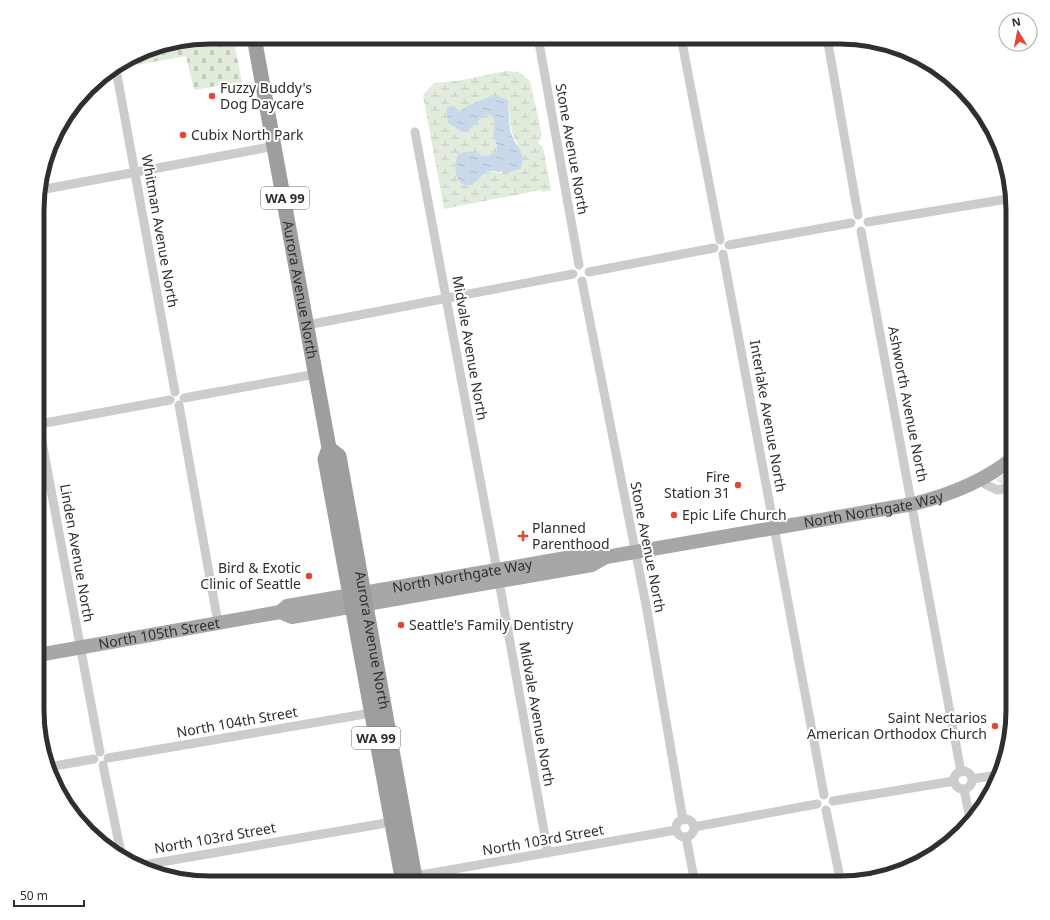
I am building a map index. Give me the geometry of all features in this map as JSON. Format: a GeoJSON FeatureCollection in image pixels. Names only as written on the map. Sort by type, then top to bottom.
{"type":"FeatureCollection","features":[{"type":"Feature","properties":{"kind":"highway","name":"Aurora Avenue North"},"geometry":{"type":"LineString","coordinates":[[255,44],[329,448],[339,456],[359,599],[371,713],[392,822],[409,876]]}},
{"type":"Feature","properties":{"kind":"highway","name":"Aurora Avenue North"},"geometry":{"type":"LineString","coordinates":[[359,599],[374,657],[410,876]]}},
{"type":"Feature","properties":{"kind":"main road","name":"North Northgate Way"},"geometry":{"type":"LineString","coordinates":[[359,599],[498,576],[594,554],[606,557],[913,504],[949,494],[979,481],[1006,463]]}},
{"type":"Feature","properties":{"kind":"main road","name":"North 105th Street"},"geometry":{"type":"LineString","coordinates":[[44,654],[280,612],[292,617],[359,599]]}},
{"type":"Feature","properties":{"kind":"street","name":"Stone Avenue North"},"geometry":{"type":"LineString","coordinates":[[539,44],[579,265]]}},
{"type":"Feature","properties":{"kind":"street"},"geometry":{"type":"LineString","coordinates":[[682,44],[720,240]]}},
{"type":"Feature","properties":{"kind":"street"},"geometry":{"type":"LineString","coordinates":[[828,44],[858,215]]}},
{"type":"Feature","properties":{"kind":"street","name":"Whitman Avenue North"},"geometry":{"type":"LineString","coordinates":[[117,75],[136,172],[173,396]]}},
{"type":"Feature","properties":{"kind":"street","name":"Midvale Avenue North"},"geometry":{"type":"LineString","coordinates":[[416,132],[548,853]]}},
{"type":"Feature","properties":{"kind":"street"},"geometry":{"type":"LineString","coordinates":[[45,189],[275,146]]}},
{"type":"Feature","properties":{"kind":"street"},"geometry":{"type":"LineString","coordinates":[[868,222],[1006,199]]}},
{"type":"Feature","properties":{"kind":"street"},"geometry":{"type":"LineString","coordinates":[[858,215],[864,216],[868,222],[866,228],[861,231],[853,229],[851,223],[853,218],[858,215]]}},
{"type":"Feature","properties":{"kind":"street"},"geometry":{"type":"LineString","coordinates":[[729,245],[851,223]]}},
{"type":"Feature","properties":{"kind":"street","name":"Ashworth Avenue North"},"geometry":{"type":"LineString","coordinates":[[861,231],[913,504],[961,772]]}},
{"type":"Feature","properties":{"kind":"street"},"geometry":{"type":"LineString","coordinates":[[714,248],[715,243],[720,240],[726,241],[729,245]]}},
{"type":"Feature","properties":{"kind":"street"},"geometry":{"type":"LineString","coordinates":[[714,248],[719,254],[724,254],[728,251],[729,245]]}},
{"type":"Feature","properties":{"kind":"street"},"geometry":{"type":"LineString","coordinates":[[588,272],[714,248]]}},
{"type":"Feature","properties":{"kind":"street","name":"Interlake Avenue North"},"geometry":{"type":"LineString","coordinates":[[724,254],[824,795]]}},
{"type":"Feature","properties":{"kind":"street"},"geometry":{"type":"LineString","coordinates":[[579,265],[586,267],[588,277],[582,280],[575,278],[573,274],[574,269],[579,265]]}},
{"type":"Feature","properties":{"kind":"street"},"geometry":{"type":"LineString","coordinates":[[307,325],[447,296],[573,274]]}},
{"type":"Feature","properties":{"kind":"street","name":"Stone Avenue North"},"geometry":{"type":"LineString","coordinates":[[582,280],[636,552],[684,820]]}},
{"type":"Feature","properties":{"kind":"street"},"geometry":{"type":"LineString","coordinates":[[181,402],[316,374]]}},
{"type":"Feature","properties":{"kind":"street"},"geometry":{"type":"LineString","coordinates":[[44,425],[173,396],[181,392],[181,402],[218,623]]}},
{"type":"Feature","properties":{"kind":"street","name":"Linden Avenue North"},"geometry":{"type":"LineString","coordinates":[[44,443],[80,647],[97,756]]}},
{"type":"Feature","properties":{"kind":"street"},"geometry":{"type":"LineString","coordinates":[[979,481],[997,490],[1006,488]]}},
{"type":"Feature","properties":{"kind":"street","name":"North 104th Street"},"geometry":{"type":"LineString","coordinates":[[105,761],[371,713]]}},
{"type":"Feature","properties":{"kind":"street"},"geometry":{"type":"LineString","coordinates":[[54,766],[97,756],[97,764],[105,761],[120,850]]}},
{"type":"Feature","properties":{"kind":"street"},"geometry":{"type":"LineString","coordinates":[[961,772],[968,773],[972,779],[970,786],[964,789],[957,787],[954,781],[956,776],[961,772]]}},
{"type":"Feature","properties":{"kind":"street"},"geometry":{"type":"LineString","coordinates":[[972,779],[992,775]]}},
{"type":"Feature","properties":{"kind":"street"},"geometry":{"type":"LineString","coordinates":[[833,802],[954,781]]}},
{"type":"Feature","properties":{"kind":"street"},"geometry":{"type":"LineString","coordinates":[[964,789],[969,814]]}},
{"type":"Feature","properties":{"kind":"street"},"geometry":{"type":"LineString","coordinates":[[824,795],[830,796],[833,802],[831,807],[826,810],[822,810],[817,804],[818,798],[824,795]]}},
{"type":"Feature","properties":{"kind":"street"},"geometry":{"type":"LineString","coordinates":[[694,827],[817,804]]}},
{"type":"Feature","properties":{"kind":"street"},"geometry":{"type":"LineString","coordinates":[[826,810],[840,876]]}},
{"type":"Feature","properties":{"kind":"street"},"geometry":{"type":"LineString","coordinates":[[684,820],[690,821],[694,827],[692,833],[686,837],[679,835],[676,830],[677,824],[684,820]]}},
{"type":"Feature","properties":{"kind":"street","name":"North 103rd Street"},"geometry":{"type":"LineString","coordinates":[[150,864],[392,822]]}},
{"type":"Feature","properties":{"kind":"street","name":"North 103rd Street"},"geometry":{"type":"LineString","coordinates":[[435,876],[548,853],[676,830]]}},
{"type":"Feature","properties":{"kind":"street"},"geometry":{"type":"LineString","coordinates":[[686,837],[694,876]]}},
{"type":"Feature","properties":{"kind":"green space"},"geometry":{"type":"Polygon","coordinates":[[[200,44],[234,44],[242,82],[194,90],[186,56],[125,67],[157,53],[178,47],[200,44]]]}},
{"type":"Feature","properties":{"kind":"green space"},"geometry":{"type":"Polygon","coordinates":[[[506,71],[519,72],[530,81],[542,136],[538,143],[543,147],[551,190],[542,192],[541,190],[444,209],[423,95],[434,83],[457,81],[506,71]],[[491,96],[467,106],[460,111],[451,105],[446,109],[482,117],[490,113],[495,120],[493,136],[497,146],[496,152],[485,157],[472,151],[458,154],[455,170],[457,178],[463,185],[472,185],[487,171],[502,173],[518,144],[512,134],[508,100],[491,96]]]}},
{"type":"Feature","properties":{"kind":"green space"},"geometry":{"type":"Polygon","coordinates":[[[1006,473],[1006,484],[1003,485],[996,480],[1006,473]]]}},
{"type":"Feature","properties":{"kind":"water"},"geometry":{"type":"Polygon","coordinates":[[[491,96],[508,100],[509,123],[512,136],[521,151],[523,158],[521,168],[508,172],[487,171],[472,185],[463,185],[457,178],[455,170],[458,154],[472,151],[485,157],[496,152],[497,146],[493,136],[495,120],[489,114],[482,117],[469,130],[461,131],[448,123],[446,109],[451,105],[460,111],[467,106],[491,96]]]}},
{"type":"Feature","properties":{"kind":"place","name":"Fuzzy Buddy's Dog Daycare"},"geometry":{"type":"Point","coordinates":[212,96]}},
{"type":"Feature","properties":{"kind":"place","name":"Cubix North Park"},"geometry":{"type":"Point","coordinates":[183,135]}},
{"type":"Feature","properties":{"kind":"place","name":"Fire Station 31"},"geometry":{"type":"Point","coordinates":[738,485]}},
{"type":"Feature","properties":{"kind":"place","name":"Epic Life Church"},"geometry":{"type":"Point","coordinates":[674,515]}},
{"type":"Feature","properties":{"kind":"place","name":"Planned Parenthood"},"geometry":{"type":"Point","coordinates":[523,536]}},
{"type":"Feature","properties":{"kind":"place","name":"Bird & Exotic Clinic of Seattle"},"geometry":{"type":"Point","coordinates":[309,576]}},
{"type":"Feature","properties":{"kind":"place","name":"Seattle's Family Dentistry"},"geometry":{"type":"Point","coordinates":[401,625]}},
{"type":"Feature","properties":{"kind":"place","name":"Saint Nectarios American Orthodox Church"},"geometry":{"type":"Point","coordinates":[995,726]}}]}
